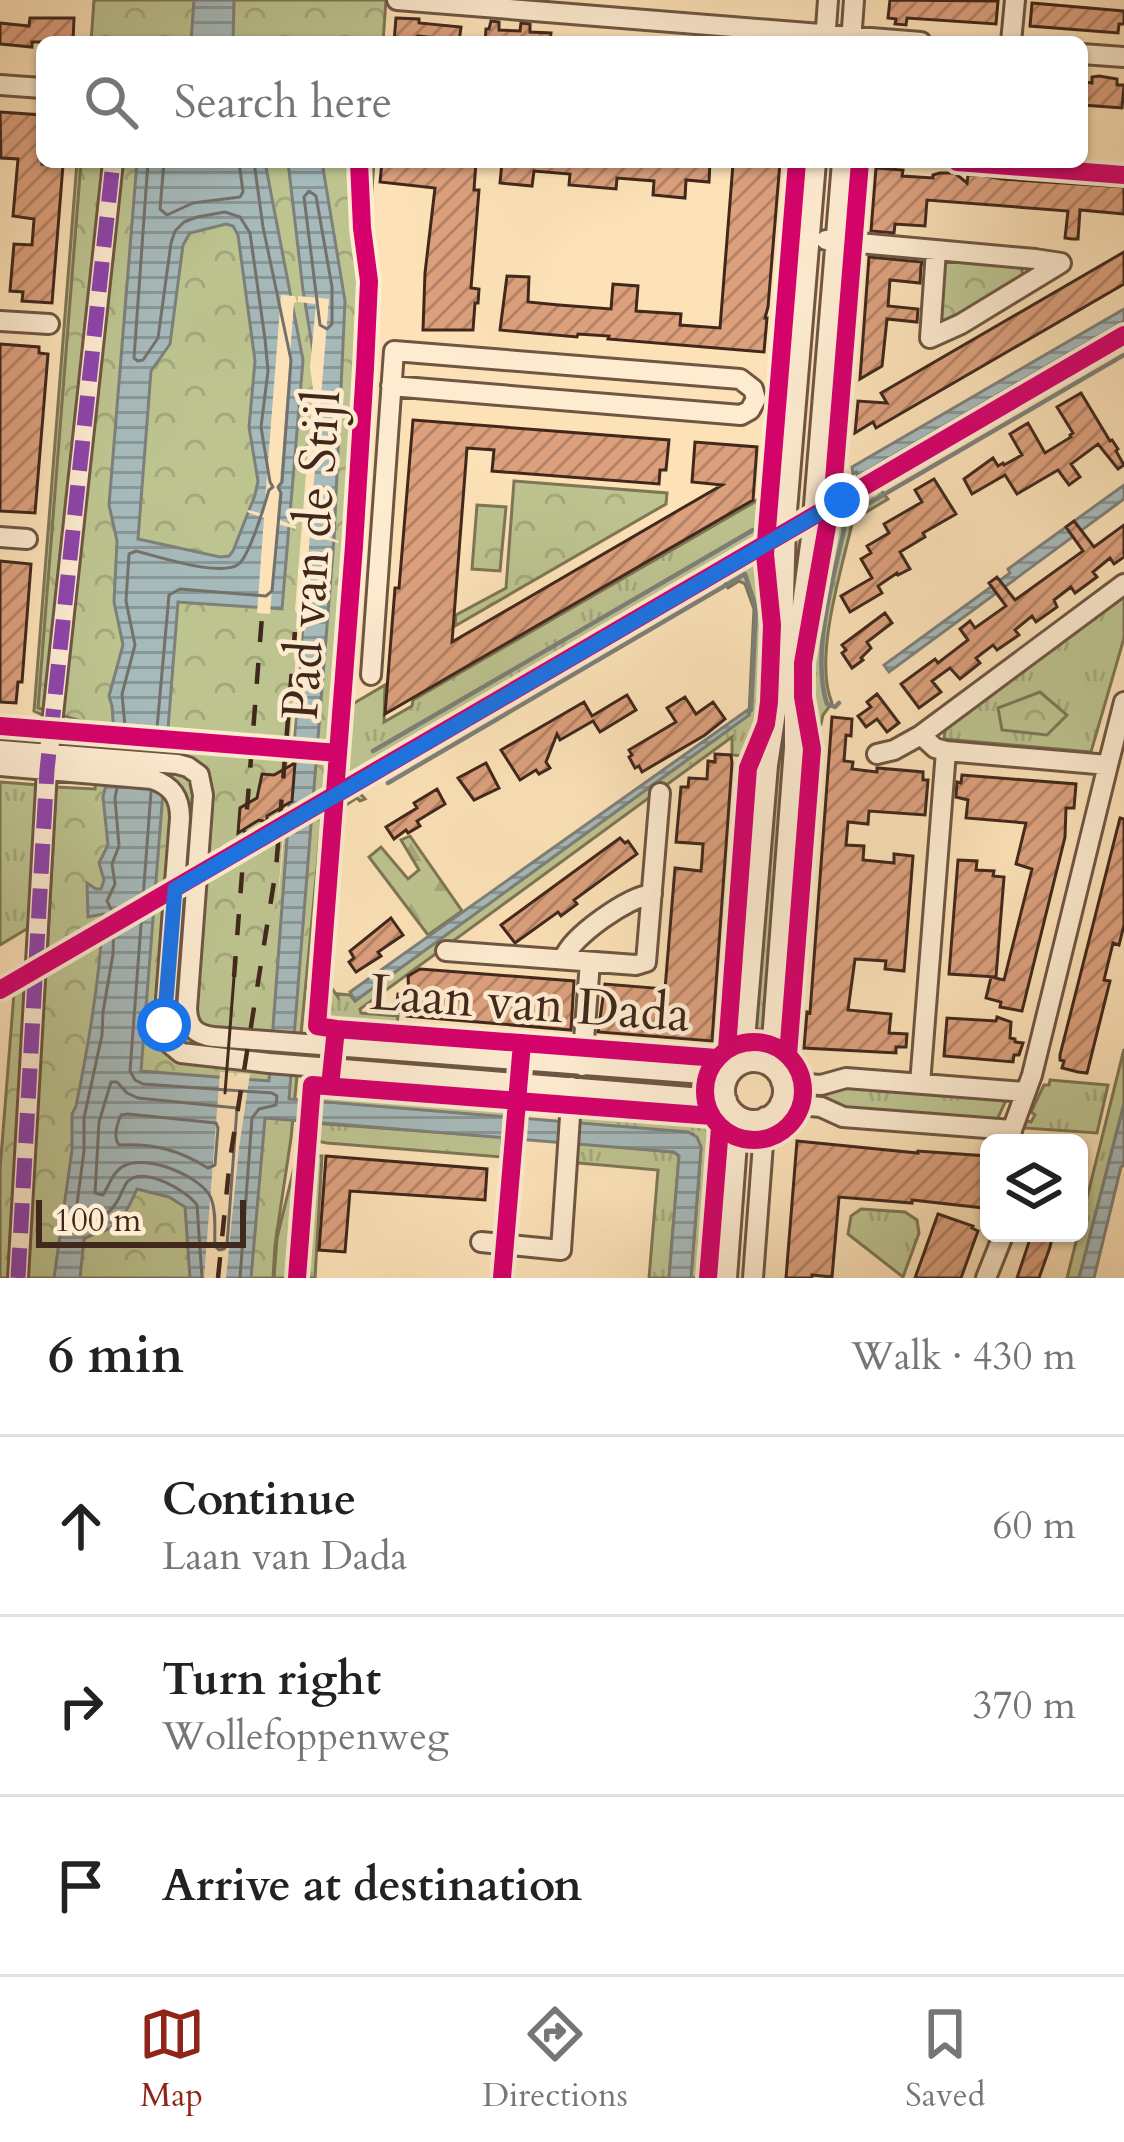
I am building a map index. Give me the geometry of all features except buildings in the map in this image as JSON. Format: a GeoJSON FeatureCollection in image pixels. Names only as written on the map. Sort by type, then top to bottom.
{"type":"FeatureCollection","features":[{"type":"Feature","properties":{"kind":"street"},"geometry":{"type":"LineString","coordinates":[[397,0],[517,5],[806,36]]}},
{"type":"Feature","properties":{"kind":"street"},"geometry":{"type":"LineString","coordinates":[[664,21],[666,0]]}},
{"type":"Feature","properties":{"kind":"street"},"geometry":{"type":"LineString","coordinates":[[825,36],[827,0]]}},
{"type":"Feature","properties":{"kind":"street"},"geometry":{"type":"LineString","coordinates":[[851,36],[854,0]]}},
{"type":"Feature","properties":{"kind":"street"},"geometry":{"type":"LineString","coordinates":[[1012,36],[1015,0]]}},
{"type":"Feature","properties":{"kind":"street"},"geometry":{"type":"LineString","coordinates":[[1088,54],[1124,57]]}},
{"type":"Feature","properties":{"kind":"street"},"geometry":{"type":"LineString","coordinates":[[0,85],[36,88]]}},
{"type":"Feature","properties":{"kind":"street"},"geometry":{"type":"LineString","coordinates":[[18,1278],[48,762],[112,168]]}},
{"type":"Feature","properties":{"kind":"street"},"geometry":{"type":"LineString","coordinates":[[727,1278],[733,1108],[725,1088],[736,1070],[768,765],[781,688],[785,532],[815,168]]}},
{"type":"Feature","properties":{"kind":"street"},"geometry":{"type":"LineString","coordinates":[[733,1108],[754,1120],[766,1118],[783,1093],[776,1075],[794,748],[793,672],[813,517],[842,168]]}},
{"type":"Feature","properties":{"kind":"street"},"geometry":{"type":"LineString","coordinates":[[809,238],[1035,259],[1061,263],[930,338],[936,250]]}},
{"type":"Feature","properties":{"kind":"street"},"geometry":{"type":"LineString","coordinates":[[0,321],[49,324]]}},
{"type":"Feature","properties":{"kind":"street"},"geometry":{"type":"LineString","coordinates":[[335,795],[1124,335]]}},
{"type":"Feature","properties":{"kind":"street"},"geometry":{"type":"LineString","coordinates":[[370,675],[391,386],[394,351],[740,379],[753,389],[756,399],[741,415],[391,386]]}},
{"type":"Feature","properties":{"kind":"street"},"geometry":{"type":"LineString","coordinates":[[693,411],[695,377]]}},
{"type":"Feature","properties":{"kind":"street"},"geometry":{"type":"LineString","coordinates":[[756,399],[822,402]]}},
{"type":"Feature","properties":{"kind":"street"},"geometry":{"type":"LineString","coordinates":[[816,481],[842,500]]}},
{"type":"Feature","properties":{"kind":"street"},"geometry":{"type":"LineString","coordinates":[[0,537],[27,539]]}},
{"type":"Feature","properties":{"kind":"street"},"geometry":{"type":"LineString","coordinates":[[748,554],[765,554],[784,567]]}},
{"type":"Feature","properties":{"kind":"street"},"geometry":{"type":"LineString","coordinates":[[878,754],[921,736],[1124,584]]}},
{"type":"Feature","properties":{"kind":"street"},"geometry":{"type":"LineString","coordinates":[[1013,1134],[1032,1075],[1124,701]]}},
{"type":"Feature","properties":{"kind":"street"},"geometry":{"type":"LineString","coordinates":[[921,736],[946,751],[1108,765]]}},
{"type":"Feature","properties":{"kind":"street"},"geometry":{"type":"LineString","coordinates":[[0,750],[48,762]]}},
{"type":"Feature","properties":{"kind":"street"},"geometry":{"type":"LineString","coordinates":[[920,1084],[946,751]]}},
{"type":"Feature","properties":{"kind":"street"},"geometry":{"type":"LineString","coordinates":[[0,766],[48,762],[98,766],[168,780],[180,812],[164,1025],[176,1050],[207,1058],[232,1039]]}},
{"type":"Feature","properties":{"kind":"street","name":"Laan van Dada"},"geometry":{"type":"LineString","coordinates":[[168,780],[188,767],[202,779],[188,1020],[203,1035],[582,1066],[736,1070]]}},
{"type":"Feature","properties":{"kind":"street"},"geometry":{"type":"LineString","coordinates":[[446,950],[646,962],[660,793]]}},
{"type":"Feature","properties":{"kind":"street"},"geometry":{"type":"LineString","coordinates":[[564,958],[574,942],[631,900],[652,894]]}},
{"type":"Feature","properties":{"kind":"street"},"geometry":{"type":"LineString","coordinates":[[582,1066],[590,962]]}},
{"type":"Feature","properties":{"kind":"street","name":"Laan van Dada"},"geometry":{"type":"LineString","coordinates":[[346,1069],[348,1047]]}},
{"type":"Feature","properties":{"kind":"street","name":"Laan van Dada"},"geometry":{"type":"LineString","coordinates":[[207,1058],[572,1087],[733,1108]]}},
{"type":"Feature","properties":{"kind":"street"},"geometry":{"type":"LineString","coordinates":[[736,1070],[757,1062],[776,1075],[821,1085],[846,1078],[1025,1092]]}},
{"type":"Feature","properties":{"kind":"street"},"geometry":{"type":"LineString","coordinates":[[481,1242],[561,1250],[572,1087]]}},
{"type":"Feature","properties":{"kind":"street"},"geometry":{"type":"LineString","coordinates":[[780,1103],[820,1107],[843,1117],[987,1134]]}},
{"type":"Feature","properties":{"kind":"street"},"geometry":{"type":"LineString","coordinates":[[753,1278],[766,1118]]}},
{"type":"Feature","properties":{"kind":"street"},"geometry":{"type":"LineString","coordinates":[[986,1278],[1000,1242]]}},
{"type":"Feature","properties":{"kind":"green space"},"geometry":{"type":"Polygon","coordinates":[[[94,0],[386,0],[383,36],[91,36],[94,0]]]}},
{"type":"Feature","properties":{"kind":"green space"},"geometry":{"type":"Polygon","coordinates":[[[77,168],[105,168],[45,716],[34,711],[77,168]]]}},
{"type":"Feature","properties":{"kind":"green space"},"geometry":{"type":"Polygon","coordinates":[[[81,168],[374,168],[342,608],[273,1278],[0,1278],[0,1170],[14,993],[75,954],[75,942],[47,957],[56,787],[95,789],[101,727],[38,708],[81,168]]]}},
{"type":"Feature","properties":{"kind":"green space"},"geometry":{"type":"Polygon","coordinates":[[[945,259],[1017,264],[1023,279],[953,323],[942,323],[938,320],[939,266],[945,259]]]}},
{"type":"Feature","properties":{"kind":"green space"},"geometry":{"type":"Polygon","coordinates":[[[514,481],[667,493],[666,504],[455,626],[456,615],[506,588],[514,481]]]}},
{"type":"Feature","properties":{"kind":"green space"},"geometry":{"type":"Polygon","coordinates":[[[877,485],[888,499],[853,520],[827,638],[832,703],[821,724],[814,723],[812,644],[836,509],[877,485]]]}},
{"type":"Feature","properties":{"kind":"green space"},"geometry":{"type":"Polygon","coordinates":[[[763,495],[759,541],[340,782],[346,708],[385,685],[384,722],[412,706],[413,700],[763,495]]]}},
{"type":"Feature","properties":{"kind":"green space"},"geometry":{"type":"Polygon","coordinates":[[[477,505],[506,507],[500,571],[472,569],[477,505]]]}},
{"type":"Feature","properties":{"kind":"green space"},"geometry":{"type":"Polygon","coordinates":[[[757,559],[765,659],[759,721],[743,756],[732,755],[732,737],[360,1009],[361,1013],[398,1016],[397,1024],[321,1018],[338,800],[357,790],[365,799],[344,806],[330,986],[338,997],[350,995],[355,1001],[749,715],[754,609],[745,584],[739,581],[728,588],[721,576],[757,559]]]}},
{"type":"Feature","properties":{"kind":"green space"},"geometry":{"type":"Polygon","coordinates":[[[1124,597],[1124,638],[1091,752],[944,739],[946,723],[1124,597]]]}},
{"type":"Feature","properties":{"kind":"green space"},"geometry":{"type":"Polygon","coordinates":[[[1040,692],[1067,715],[1047,735],[1002,730],[998,708],[1040,692]]]}},
{"type":"Feature","properties":{"kind":"green space"},"geometry":{"type":"Polygon","coordinates":[[[773,758],[788,759],[767,1030],[751,1028],[773,758]]]}},
{"type":"Feature","properties":{"kind":"green space"},"geometry":{"type":"Polygon","coordinates":[[[0,782],[38,785],[35,924],[0,945],[0,782]]]}},
{"type":"Feature","properties":{"kind":"green space"},"geometry":{"type":"Polygon","coordinates":[[[410,836],[462,911],[428,935],[369,857],[381,847],[408,879],[419,870],[401,840],[410,836]]]}},
{"type":"Feature","properties":{"kind":"green space"},"geometry":{"type":"Polygon","coordinates":[[[1124,1049],[1124,1104],[1079,1278],[1067,1278],[1076,1242],[1088,1242],[1088,1194],[1124,1049]]]}},
{"type":"Feature","properties":{"kind":"green space"},"geometry":{"type":"Polygon","coordinates":[[[1050,1080],[1108,1085],[1097,1133],[1024,1128],[1050,1080]]]}},
{"type":"Feature","properties":{"kind":"green space"},"geometry":{"type":"Polygon","coordinates":[[[843,1085],[1008,1096],[995,1124],[846,1113],[814,1101],[815,1089],[843,1085]]]}},
{"type":"Feature","properties":{"kind":"green space"},"geometry":{"type":"Polygon","coordinates":[[[315,1092],[505,1107],[504,1117],[315,1102],[315,1092]]]}},
{"type":"Feature","properties":{"kind":"green space"},"geometry":{"type":"Polygon","coordinates":[[[578,1113],[707,1123],[713,1129],[701,1278],[691,1278],[701,1148],[693,1134],[577,1123],[578,1113]]]}},
{"type":"Feature","properties":{"kind":"green space"},"geometry":{"type":"Polygon","coordinates":[[[313,1123],[502,1137],[501,1157],[327,1143],[312,1140],[313,1123]]]}},
{"type":"Feature","properties":{"kind":"green space"},"geometry":{"type":"Polygon","coordinates":[[[575,1143],[679,1156],[669,1278],[649,1278],[658,1170],[579,1163],[575,1143]]]}},
{"type":"Feature","properties":{"kind":"green space"},"geometry":{"type":"Polygon","coordinates":[[[299,1155],[293,1278],[274,1278],[277,1238],[299,1155]]]}},
{"type":"Feature","properties":{"kind":"green space"},"geometry":{"type":"Polygon","coordinates":[[[310,1156],[322,1156],[315,1278],[299,1278],[310,1156]]]}},
{"type":"Feature","properties":{"kind":"green space"},"geometry":{"type":"Polygon","coordinates":[[[861,1209],[905,1212],[917,1220],[919,1233],[903,1277],[848,1234],[851,1216],[861,1209]]]}},
{"type":"Feature","properties":{"kind":"water"},"geometry":{"type":"Polygon","coordinates":[[[194,0],[234,0],[233,36],[191,36],[194,0]]]}},
{"type":"Feature","properties":{"kind":"water"},"geometry":{"type":"Polygon","coordinates":[[[137,168],[266,168],[303,360],[282,609],[178,602],[141,1071],[269,1081],[319,388],[289,168],[323,168],[345,301],[334,539],[289,1099],[688,1132],[701,1147],[691,1278],[669,1278],[679,1156],[674,1152],[265,1118],[251,1278],[190,1278],[185,1207],[169,1197],[137,1189],[115,1224],[84,1239],[80,1278],[54,1278],[72,1150],[72,1114],[99,962],[103,914],[88,917],[87,883],[101,889],[104,880],[99,863],[108,845],[103,797],[115,748],[109,696],[123,645],[114,602],[117,541],[109,505],[137,168]],[[226,224],[190,233],[183,245],[170,344],[151,371],[138,539],[220,557],[233,551],[258,481],[249,427],[255,361],[238,235],[226,224]]]}},
{"type":"Feature","properties":{"kind":"water"},"geometry":{"type":"Polygon","coordinates":[[[1124,309],[1124,321],[858,476],[853,474],[852,467],[1124,309]]]}},
{"type":"Feature","properties":{"kind":"water"},"geometry":{"type":"Polygon","coordinates":[[[1124,485],[1124,499],[889,672],[884,665],[1124,485]]]}},
{"type":"Feature","properties":{"kind":"water"},"geometry":{"type":"Polygon","coordinates":[[[749,709],[749,715],[355,1001],[350,992],[749,709]]]}},
{"type":"Feature","properties":{"kind":"water"},"geometry":{"type":"Polygon","coordinates":[[[1124,1104],[1124,1165],[1094,1278],[1079,1278],[1124,1104]]]}},
{"type":"Feature","properties":{"kind":"pier"},"geometry":{"type":"Polygon","coordinates":[[[281,295],[295,296],[297,302],[277,519],[296,529],[277,524],[270,614],[257,613],[264,518],[247,512],[264,514],[281,295]]]}},
{"type":"Feature","properties":{"kind":"pier"},"geometry":{"type":"Polygon","coordinates":[[[298,296],[329,299],[310,530],[339,541],[310,535],[293,739],[319,742],[318,757],[292,755],[276,923],[316,304],[298,302],[298,296]]]}},
{"type":"Feature","properties":{"kind":"pier"},"geometry":{"type":"Polygon","coordinates":[[[220,1072],[235,1077],[250,1074],[226,1278],[204,1278],[220,1072]]]}},
{"type":"Feature","properties":{"kind":"waterway"},"geometry":{"type":"LineString","coordinates":[[839,703],[835,707],[827,704],[821,660],[826,611],[847,516],[1124,355]]}},
{"type":"Feature","properties":{"kind":"waterway"},"geometry":{"type":"LineString","coordinates":[[373,751],[753,530]]}},
{"type":"Feature","properties":{"kind":"waterway"},"geometry":{"type":"LineString","coordinates":[[388,783],[745,574],[756,608],[749,712]]}},
{"type":"Feature","properties":{"kind":"tram line"},"geometry":{"type":"LineString","coordinates":[[225,1093],[234,977]]}},
{"type":"Feature","properties":{"kind":"railway"},"geometry":{"type":"LineString","coordinates":[[234,977],[262,616]]}},
{"type":"Feature","properties":{"kind":"railway"},"geometry":{"type":"LineString","coordinates":[[218,1278],[230,1159],[276,869],[296,619]]}},
{"type":"Feature","properties":{"kind":"marked path"},"geometry":{"type":"LineString","coordinates":[[18,1278],[47,770],[112,168]]}},
{"type":"Feature","properties":{"kind":"cycle path","name":"Pad van de Stijl"},"geometry":{"type":"LineString","coordinates":[[330,1086],[336,1029],[317,1026],[365,368],[369,281],[359,168]]}},
{"type":"Feature","properties":{"kind":"cycle path"},"geometry":{"type":"LineString","coordinates":[[727,1049],[748,768],[766,724],[769,702],[772,625],[765,554],[797,168]]}},
{"type":"Feature","properties":{"kind":"cycle path"},"geometry":{"type":"LineString","coordinates":[[788,1055],[812,749],[803,663],[833,492],[860,168]]}},
{"type":"Feature","properties":{"kind":"cycle path"},"geometry":{"type":"LineString","coordinates":[[1034,168],[1124,175]]}},
{"type":"Feature","properties":{"kind":"cycle path"},"geometry":{"type":"LineString","coordinates":[[0,990],[1124,335]]}},
{"type":"Feature","properties":{"kind":"cycle path"},"geometry":{"type":"LineString","coordinates":[[0,726],[338,753]]}},
{"type":"Feature","properties":{"kind":"cycle path"},"geometry":{"type":"LineString","coordinates":[[336,1029],[717,1058]]}},
{"type":"Feature","properties":{"kind":"cycle path"},"geometry":{"type":"LineString","coordinates":[[754,1042],[789,1056],[803,1091],[789,1126],[754,1140],[719,1126],[705,1091],[719,1056],[754,1042]]}},
{"type":"Feature","properties":{"kind":"cycle path"},"geometry":{"type":"LineString","coordinates":[[502,1278],[522,1043]]}},
{"type":"Feature","properties":{"kind":"cycle path"},"geometry":{"type":"LineString","coordinates":[[297,1278],[312,1085],[712,1116]]}},
{"type":"Feature","properties":{"kind":"cycle path"},"geometry":{"type":"LineString","coordinates":[[708,1278],[720,1127]]}},
{"type":"Feature","properties":{"kind":"route"},"geometry":{"type":"LineString","coordinates":[[164,1025],[175,889],[842,500]]}}]}
